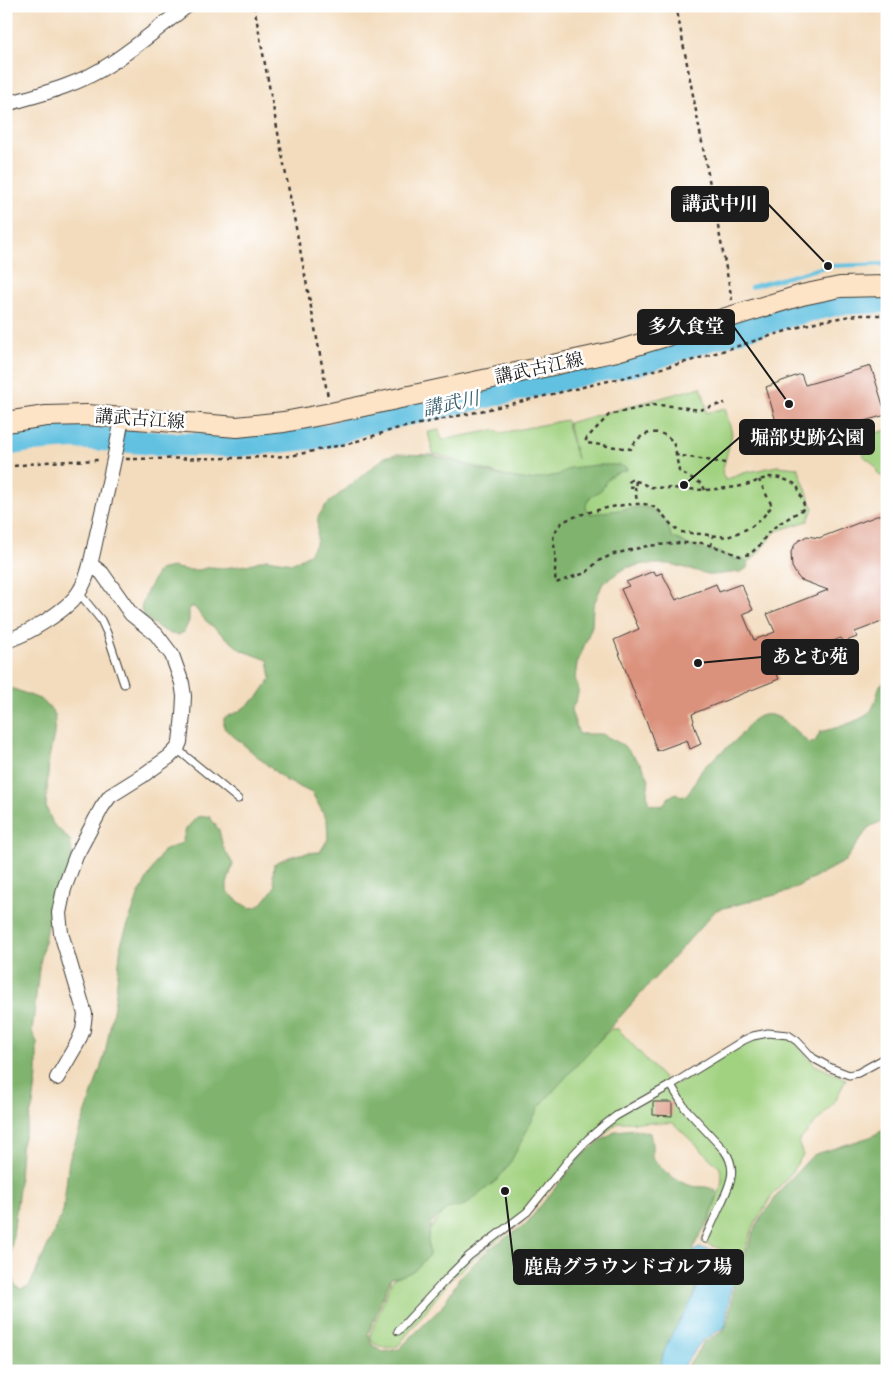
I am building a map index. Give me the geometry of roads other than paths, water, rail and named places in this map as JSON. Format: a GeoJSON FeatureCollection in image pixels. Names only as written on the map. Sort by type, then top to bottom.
{"type":"FeatureCollection","features":[{"type":"Feature","properties":{"kind":"main road","name":"講武古江線"},"geometry":{"type":"LineString","coordinates":[[6,422],[46,416],[87,415],[121,422],[237,427],[284,422],[617,351],[802,295],[840,287],[887,286]]}},
{"type":"Feature","properties":{"kind":"street"},"geometry":{"type":"LineString","coordinates":[[6,104],[74,83],[109,65],[186,6]]}},
{"type":"Feature","properties":{"kind":"street"},"geometry":{"type":"LineString","coordinates":[[6,641],[30,631],[66,606],[79,593],[90,564],[121,422]]}},
{"type":"Feature","properties":{"kind":"street"},"geometry":{"type":"LineString","coordinates":[[57,1078],[78,1042],[83,1030],[85,1014],[61,933],[59,913],[76,856],[102,807],[110,796],[169,756],[180,742],[182,733],[184,696],[182,682],[172,655],[156,634],[131,614],[102,573],[90,564]]}},
{"type":"Feature","properties":{"kind":"lane"},"geometry":{"type":"LineString","coordinates":[[79,593],[101,620],[124,684]]}},
{"type":"Feature","properties":{"kind":"lane"},"geometry":{"type":"LineString","coordinates":[[176,749],[238,799]]}},
{"type":"Feature","properties":{"kind":"lane"},"geometry":{"type":"LineString","coordinates":[[398,1331],[469,1256],[527,1212],[571,1157],[588,1139],[616,1116],[671,1086],[744,1040],[768,1032],[782,1034],[793,1038],[813,1058],[845,1074],[853,1075],[887,1057]]}},
{"type":"Feature","properties":{"kind":"lane"},"geometry":{"type":"LineString","coordinates":[[671,1086],[685,1108],[724,1150],[729,1157],[732,1167],[730,1184],[705,1239]]}},
{"type":"Feature","properties":{"kind":"water"},"geometry":{"type":"Polygon","coordinates":[[[699,1248],[727,1254],[739,1263],[733,1275],[725,1327],[701,1342],[680,1371],[660,1371],[667,1344],[693,1298],[699,1282],[699,1271],[693,1252],[699,1248]]]}},
{"type":"Feature","properties":{"kind":"waterway"},"geometry":{"type":"LineString","coordinates":[[751,287],[828,266],[887,264]]}},
{"type":"Feature","properties":{"kind":"waterway","name":"講武川"},"geometry":{"type":"LineString","coordinates":[[6,444],[74,437],[168,444],[238,445],[328,436],[360,424],[592,371],[636,364],[697,343],[797,313],[839,303],[887,301]]}},
{"type":"Feature","properties":{"kind":"place","name":"講武中川"},"geometry":{"type":"Point","coordinates":[828,266]}},
{"type":"Feature","properties":{"kind":"place","name":"多久食堂"},"geometry":{"type":"Point","coordinates":[789,404]}},
{"type":"Feature","properties":{"kind":"place","name":"堀部史跡公園"},"geometry":{"type":"Point","coordinates":[684,485]}},
{"type":"Feature","properties":{"kind":"place","name":"あとむ苑"},"geometry":{"type":"Point","coordinates":[698,663]}},
{"type":"Feature","properties":{"kind":"place","name":"鹿島グラウンドゴルフ場"},"geometry":{"type":"Point","coordinates":[505,1191]}}]}
